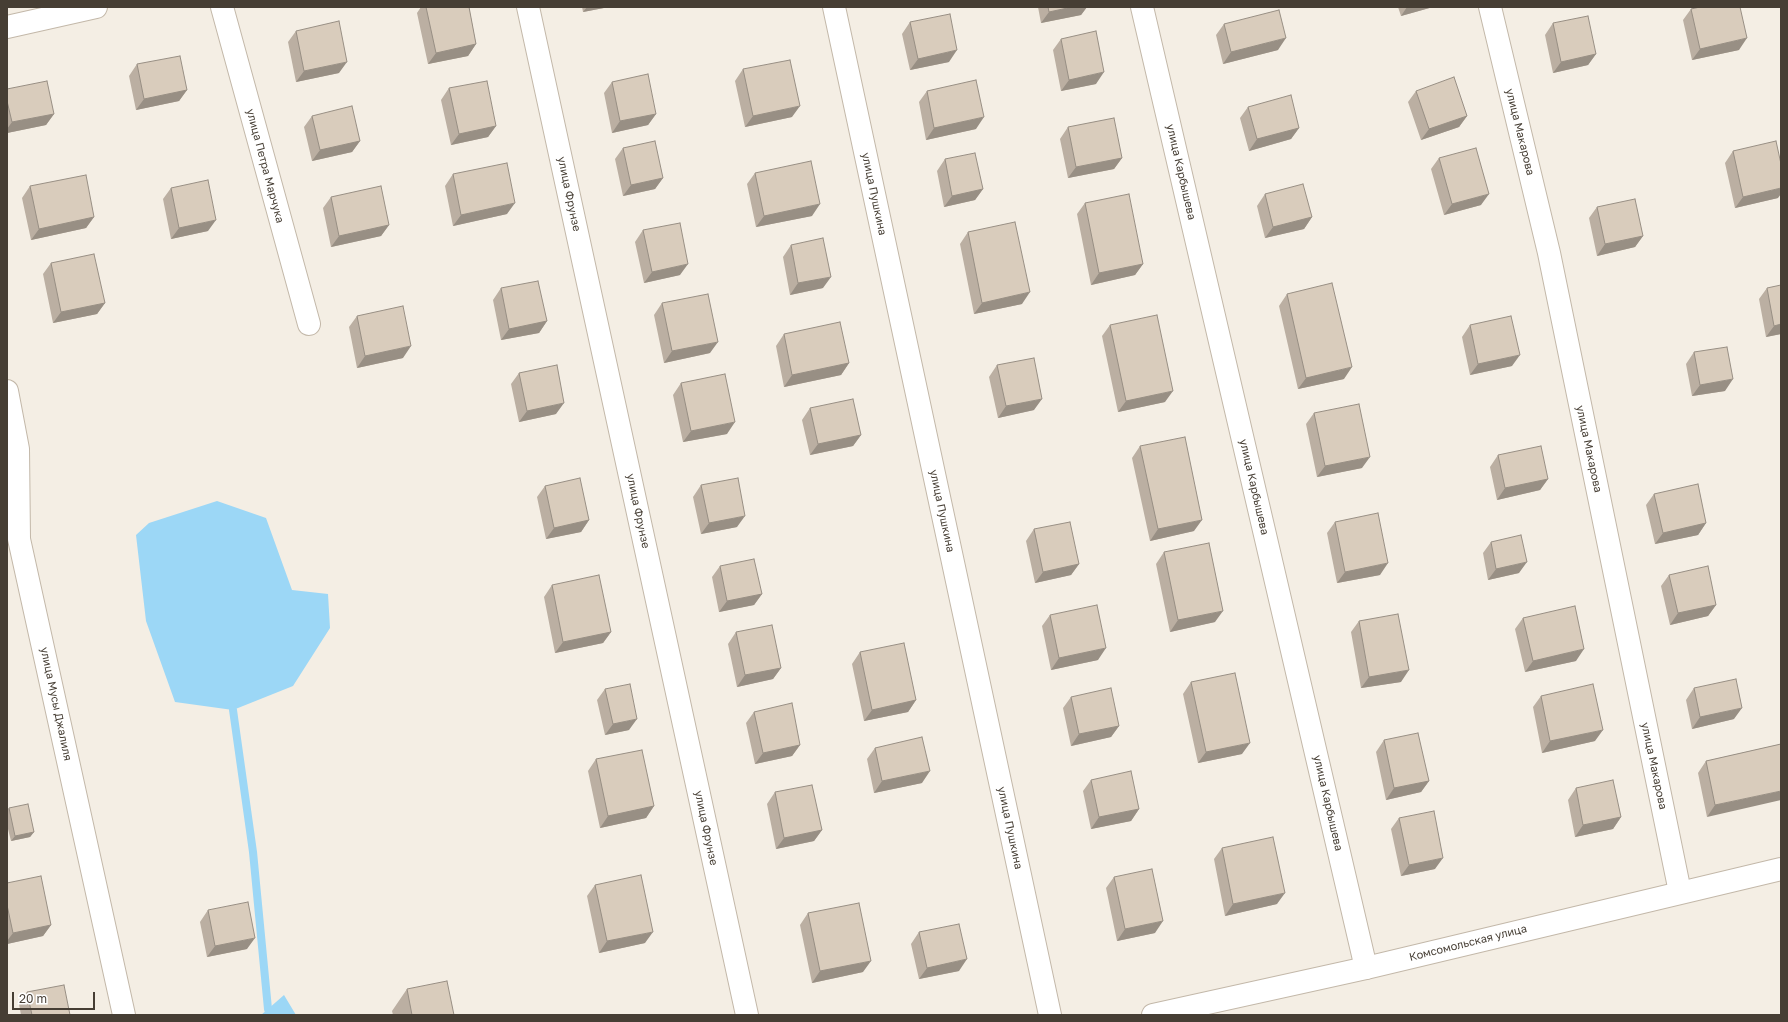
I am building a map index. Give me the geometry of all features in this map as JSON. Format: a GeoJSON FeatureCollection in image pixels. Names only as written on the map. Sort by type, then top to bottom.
{"type":"FeatureCollection","features":[{"type":"Feature","properties":{"kind":"street"},"geometry":{"type":"LineString","coordinates":[[7,26],[96,7]]}},
{"type":"Feature","properties":{"kind":"street","name":"улица Петра Марчука"},"geometry":{"type":"LineString","coordinates":[[222,7],[309,324]]}},
{"type":"Feature","properties":{"kind":"street","name":"улица Фрунзе"},"geometry":{"type":"LineString","coordinates":[[528,7],[747,1015]]}},
{"type":"Feature","properties":{"kind":"street","name":"улица Пушкина"},"geometry":{"type":"LineString","coordinates":[[834,7],[1050,1015]]}},
{"type":"Feature","properties":{"kind":"street","name":"улица Карбышева"},"geometry":{"type":"LineString","coordinates":[[1142,7],[1366,968]]}},
{"type":"Feature","properties":{"kind":"street","name":"улица Макарова"},"geometry":{"type":"LineString","coordinates":[[1490,7],[1549,253],[1680,892]]}},
{"type":"Feature","properties":{"kind":"street","name":"улица Мусы Джалиля"},"geometry":{"type":"LineString","coordinates":[[7,391],[18,449],[19,539],[124,1015]]}},
{"type":"Feature","properties":{"kind":"street","name":"Комсомольская улица"},"geometry":{"type":"LineString","coordinates":[[1154,1015],[1366,968],[1781,869]]}},
{"type":"Feature","properties":{"kind":"water"},"geometry":{"type":"Polygon","coordinates":[[[217,501],[266,518],[292,590],[328,594],[330,628],[293,686],[233,710],[175,702],[146,621],[136,535],[149,523],[217,501]]]}},
{"type":"Feature","properties":{"kind":"water"},"geometry":{"type":"Polygon","coordinates":[[[284,995],[296,1015],[261,1015],[268,1009],[284,995]]]}},
{"type":"Feature","properties":{"kind":"building"},"geometry":{"type":"Polygon","coordinates":[[[426,7],[469,7],[476,44],[436,53],[426,7]]]}},
{"type":"Feature","properties":{"kind":"building"},"geometry":{"type":"Polygon","coordinates":[[[1048,7],[1072,7],[1049,12],[1048,7]]]}},
{"type":"Feature","properties":{"kind":"building"},"geometry":{"type":"Polygon","coordinates":[[[1700,7],[1740,7],[1747,38],[1700,49],[1691,9],[1700,7]]]}},
{"type":"Feature","properties":{"kind":"building"},"geometry":{"type":"Polygon","coordinates":[[[1279,10],[1286,38],[1231,52],[1224,24],[1279,10]]]}},
{"type":"Feature","properties":{"kind":"building"},"geometry":{"type":"Polygon","coordinates":[[[950,14],[957,50],[918,59],[910,22],[950,14]]]}},
{"type":"Feature","properties":{"kind":"building"},"geometry":{"type":"Polygon","coordinates":[[[1588,16],[1596,54],[1561,62],[1553,23],[1588,16]]]}},
{"type":"Feature","properties":{"kind":"building"},"geometry":{"type":"Polygon","coordinates":[[[339,21],[347,62],[304,71],[296,31],[339,21]]]}},
{"type":"Feature","properties":{"kind":"building"},"geometry":{"type":"Polygon","coordinates":[[[1096,31],[1104,72],[1069,80],[1061,39],[1096,31]]]}},
{"type":"Feature","properties":{"kind":"building"},"geometry":{"type":"Polygon","coordinates":[[[180,56],[187,90],[144,99],[137,64],[180,56]]]}},
{"type":"Feature","properties":{"kind":"building"},"geometry":{"type":"Polygon","coordinates":[[[790,60],[800,106],[753,116],[743,69],[790,60]]]}},
{"type":"Feature","properties":{"kind":"building"},"geometry":{"type":"Polygon","coordinates":[[[648,74],[656,114],[620,121],[612,82],[648,74]]]}},
{"type":"Feature","properties":{"kind":"building"},"geometry":{"type":"Polygon","coordinates":[[[1454,77],[1467,116],[1429,129],[1416,91],[1454,77]]]}},
{"type":"Feature","properties":{"kind":"building"},"geometry":{"type":"Polygon","coordinates":[[[976,80],[984,117],[934,128],[927,91],[976,80]]]}},
{"type":"Feature","properties":{"kind":"building"},"geometry":{"type":"Polygon","coordinates":[[[47,81],[54,114],[12,122],[7,101],[7,89],[47,81]]]}},
{"type":"Feature","properties":{"kind":"building"},"geometry":{"type":"Polygon","coordinates":[[[487,81],[496,126],[459,134],[449,88],[487,81]]]}},
{"type":"Feature","properties":{"kind":"building"},"geometry":{"type":"Polygon","coordinates":[[[1291,95],[1299,128],[1257,139],[1248,107],[1291,95]]]}},
{"type":"Feature","properties":{"kind":"building"},"geometry":{"type":"Polygon","coordinates":[[[352,106],[360,141],[320,150],[312,116],[352,106]]]}},
{"type":"Feature","properties":{"kind":"building"},"geometry":{"type":"Polygon","coordinates":[[[1114,118],[1122,158],[1076,167],[1068,127],[1114,118]]]}},
{"type":"Feature","properties":{"kind":"building"},"geometry":{"type":"Polygon","coordinates":[[[655,141],[663,178],[631,185],[623,148],[655,141]]]}},
{"type":"Feature","properties":{"kind":"building"},"geometry":{"type":"Polygon","coordinates":[[[1776,141],[1781,164],[1781,188],[1743,197],[1733,151],[1776,141]]]}},
{"type":"Feature","properties":{"kind":"building"},"geometry":{"type":"Polygon","coordinates":[[[1476,148],[1489,194],[1452,204],[1439,158],[1476,148]]]}},
{"type":"Feature","properties":{"kind":"building"},"geometry":{"type":"Polygon","coordinates":[[[975,153],[983,189],[952,196],[945,159],[975,153]]]}},
{"type":"Feature","properties":{"kind":"building"},"geometry":{"type":"Polygon","coordinates":[[[811,161],[820,204],[764,216],[755,173],[811,161]]]}},
{"type":"Feature","properties":{"kind":"building"},"geometry":{"type":"Polygon","coordinates":[[[507,163],[515,203],[461,215],[453,174],[507,163]]]}},
{"type":"Feature","properties":{"kind":"building"},"geometry":{"type":"Polygon","coordinates":[[[86,175],[94,217],[39,229],[30,186],[86,175]]]}},
{"type":"Feature","properties":{"kind":"building"},"geometry":{"type":"Polygon","coordinates":[[[208,180],[216,220],[179,228],[171,188],[208,180]]]}},
{"type":"Feature","properties":{"kind":"building"},"geometry":{"type":"Polygon","coordinates":[[[1303,184],[1312,217],[1273,227],[1265,194],[1303,184]]]}},
{"type":"Feature","properties":{"kind":"building"},"geometry":{"type":"Polygon","coordinates":[[[381,186],[389,225],[339,236],[331,197],[381,186]]]}},
{"type":"Feature","properties":{"kind":"building"},"geometry":{"type":"Polygon","coordinates":[[[1129,194],[1143,264],[1099,273],[1085,203],[1129,194]]]}},
{"type":"Feature","properties":{"kind":"building"},"geometry":{"type":"Polygon","coordinates":[[[1635,199],[1643,236],[1605,244],[1597,207],[1635,199]]]}},
{"type":"Feature","properties":{"kind":"building"},"geometry":{"type":"Polygon","coordinates":[[[1015,222],[1030,292],[982,303],[968,232],[1015,222]]]}},
{"type":"Feature","properties":{"kind":"building"},"geometry":{"type":"Polygon","coordinates":[[[680,223],[688,264],[652,272],[643,230],[680,223]]]}},
{"type":"Feature","properties":{"kind":"building"},"geometry":{"type":"Polygon","coordinates":[[[823,238],[831,277],[798,283],[791,245],[823,238]]]}},
{"type":"Feature","properties":{"kind":"building"},"geometry":{"type":"Polygon","coordinates":[[[94,254],[105,303],[61,312],[51,263],[94,254]]]}},
{"type":"Feature","properties":{"kind":"building"},"geometry":{"type":"Polygon","coordinates":[[[538,281],[547,321],[509,329],[501,288],[538,281]]]}},
{"type":"Feature","properties":{"kind":"building"},"geometry":{"type":"Polygon","coordinates":[[[1332,283],[1352,367],[1306,378],[1287,294],[1332,283]]]}},
{"type":"Feature","properties":{"kind":"building"},"geometry":{"type":"Polygon","coordinates":[[[1781,285],[1781,324],[1774,326],[1767,288],[1781,285]]]}},
{"type":"Feature","properties":{"kind":"building"},"geometry":{"type":"Polygon","coordinates":[[[708,294],[718,342],[672,351],[662,303],[708,294]]]}},
{"type":"Feature","properties":{"kind":"building"},"geometry":{"type":"Polygon","coordinates":[[[403,306],[411,346],[365,356],[357,316],[403,306]]]}},
{"type":"Feature","properties":{"kind":"building"},"geometry":{"type":"Polygon","coordinates":[[[1157,315],[1173,391],[1126,401],[1110,325],[1157,315]]]}},
{"type":"Feature","properties":{"kind":"building"},"geometry":{"type":"Polygon","coordinates":[[[1511,316],[1520,355],[1478,364],[1470,325],[1511,316]]]}},
{"type":"Feature","properties":{"kind":"building"},"geometry":{"type":"Polygon","coordinates":[[[840,322],[849,363],[792,375],[784,334],[840,322]]]}},
{"type":"Feature","properties":{"kind":"building"},"geometry":{"type":"Polygon","coordinates":[[[1727,347],[1733,379],[1700,385],[1694,352],[1727,347]]]}},
{"type":"Feature","properties":{"kind":"building"},"geometry":{"type":"Polygon","coordinates":[[[1034,358],[1042,399],[1006,406],[997,365],[1034,358]]]}},
{"type":"Feature","properties":{"kind":"building"},"geometry":{"type":"Polygon","coordinates":[[[557,365],[564,403],[527,411],[519,373],[557,365]]]}},
{"type":"Feature","properties":{"kind":"building"},"geometry":{"type":"Polygon","coordinates":[[[725,374],[735,422],[691,431],[681,383],[725,374]]]}},
{"type":"Feature","properties":{"kind":"building"},"geometry":{"type":"Polygon","coordinates":[[[853,399],[861,435],[818,444],[810,408],[853,399]]]}},
{"type":"Feature","properties":{"kind":"building"},"geometry":{"type":"Polygon","coordinates":[[[1359,404],[1370,457],[1325,466],[1314,413],[1359,404]]]}},
{"type":"Feature","properties":{"kind":"building"},"geometry":{"type":"Polygon","coordinates":[[[1185,437],[1202,520],[1158,529],[1140,446],[1185,437]]]}},
{"type":"Feature","properties":{"kind":"building"},"geometry":{"type":"Polygon","coordinates":[[[1541,446],[1548,479],[1505,488],[1498,455],[1541,446]]]}},
{"type":"Feature","properties":{"kind":"building"},"geometry":{"type":"Polygon","coordinates":[[[580,478],[589,520],[554,528],[545,486],[580,478]]]}},
{"type":"Feature","properties":{"kind":"building"},"geometry":{"type":"Polygon","coordinates":[[[738,478],[745,516],[709,523],[701,485],[738,478]]]}},
{"type":"Feature","properties":{"kind":"building"},"geometry":{"type":"Polygon","coordinates":[[[1698,484],[1706,523],[1663,533],[1654,494],[1698,484]]]}},
{"type":"Feature","properties":{"kind":"building"},"geometry":{"type":"Polygon","coordinates":[[[1378,513],[1388,563],[1345,572],[1335,522],[1378,513]]]}},
{"type":"Feature","properties":{"kind":"building"},"geometry":{"type":"Polygon","coordinates":[[[1070,522],[1079,564],[1043,572],[1034,529],[1070,522]]]}},
{"type":"Feature","properties":{"kind":"building"},"geometry":{"type":"Polygon","coordinates":[[[1521,535],[1527,562],[1496,569],[1491,542],[1521,535]]]}},
{"type":"Feature","properties":{"kind":"building"},"geometry":{"type":"Polygon","coordinates":[[[1209,543],[1223,611],[1178,620],[1164,552],[1209,543]]]}},
{"type":"Feature","properties":{"kind":"building"},"geometry":{"type":"Polygon","coordinates":[[[754,559],[762,594],[727,601],[720,566],[754,559]]]}},
{"type":"Feature","properties":{"kind":"building"},"geometry":{"type":"Polygon","coordinates":[[[1708,566],[1716,605],[1678,613],[1669,575],[1708,566]]]}},
{"type":"Feature","properties":{"kind":"building"},"geometry":{"type":"Polygon","coordinates":[[[599,575],[611,632],[563,642],[552,585],[599,575]]]}},
{"type":"Feature","properties":{"kind":"building"},"geometry":{"type":"Polygon","coordinates":[[[1097,605],[1106,648],[1059,658],[1050,615],[1097,605]]]}},
{"type":"Feature","properties":{"kind":"building"},"geometry":{"type":"Polygon","coordinates":[[[1575,606],[1584,649],[1533,661],[1523,618],[1575,606]]]}},
{"type":"Feature","properties":{"kind":"building"},"geometry":{"type":"Polygon","coordinates":[[[1398,614],[1409,670],[1369,677],[1359,621],[1398,614]]]}},
{"type":"Feature","properties":{"kind":"building"},"geometry":{"type":"Polygon","coordinates":[[[772,625],[781,668],[745,675],[736,632],[772,625]]]}},
{"type":"Feature","properties":{"kind":"building"},"geometry":{"type":"Polygon","coordinates":[[[904,643],[916,700],[872,710],[860,652],[904,643]]]}},
{"type":"Feature","properties":{"kind":"building"},"geometry":{"type":"Polygon","coordinates":[[[1235,673],[1250,743],[1206,752],[1191,682],[1235,673]]]}},
{"type":"Feature","properties":{"kind":"building"},"geometry":{"type":"Polygon","coordinates":[[[1736,679],[1742,708],[1700,717],[1694,688],[1736,679]]]}},
{"type":"Feature","properties":{"kind":"building"},"geometry":{"type":"Polygon","coordinates":[[[630,684],[637,719],[613,724],[605,689],[630,684]]]}},
{"type":"Feature","properties":{"kind":"building"},"geometry":{"type":"Polygon","coordinates":[[[1593,684],[1603,730],[1550,741],[1541,696],[1593,684]]]}},
{"type":"Feature","properties":{"kind":"building"},"geometry":{"type":"Polygon","coordinates":[[[1111,688],[1119,726],[1079,734],[1071,697],[1111,688]]]}},
{"type":"Feature","properties":{"kind":"building"},"geometry":{"type":"Polygon","coordinates":[[[792,703],[800,745],[763,753],[754,712],[792,703]]]}},
{"type":"Feature","properties":{"kind":"building"},"geometry":{"type":"Polygon","coordinates":[[[1418,733],[1429,781],[1394,788],[1384,740],[1418,733]]]}},
{"type":"Feature","properties":{"kind":"building"},"geometry":{"type":"Polygon","coordinates":[[[922,737],[930,771],[882,781],[875,748],[922,737]]]}},
{"type":"Feature","properties":{"kind":"building"},"geometry":{"type":"Polygon","coordinates":[[[1781,744],[1781,791],[1715,805],[1706,761],[1781,744]]]}},
{"type":"Feature","properties":{"kind":"building"},"geometry":{"type":"Polygon","coordinates":[[[642,750],[654,806],[608,816],[596,759],[642,750]]]}},
{"type":"Feature","properties":{"kind":"building"},"geometry":{"type":"Polygon","coordinates":[[[1131,771],[1139,809],[1099,817],[1091,780],[1131,771]]]}},
{"type":"Feature","properties":{"kind":"building"},"geometry":{"type":"Polygon","coordinates":[[[1613,780],[1621,817],[1583,825],[1576,788],[1613,780]]]}},
{"type":"Feature","properties":{"kind":"building"},"geometry":{"type":"Polygon","coordinates":[[[812,785],[822,830],[784,838],[775,792],[812,785]]]}},
{"type":"Feature","properties":{"kind":"building"},"geometry":{"type":"Polygon","coordinates":[[[28,804],[34,832],[15,836],[9,808],[28,804]]]}},
{"type":"Feature","properties":{"kind":"building"},"geometry":{"type":"Polygon","coordinates":[[[1434,811],[1443,858],[1409,865],[1399,818],[1434,811]]]}},
{"type":"Feature","properties":{"kind":"building"},"geometry":{"type":"Polygon","coordinates":[[[1273,837],[1285,893],[1233,904],[1222,848],[1273,837]]]}},
{"type":"Feature","properties":{"kind":"building"},"geometry":{"type":"Polygon","coordinates":[[[1152,869],[1163,921],[1125,929],[1114,877],[1152,869]]]}},
{"type":"Feature","properties":{"kind":"building"},"geometry":{"type":"Polygon","coordinates":[[[641,875],[653,932],[607,941],[595,885],[641,875]]]}},
{"type":"Feature","properties":{"kind":"building"},"geometry":{"type":"Polygon","coordinates":[[[41,876],[51,925],[13,933],[7,905],[7,883],[41,876]]]}},
{"type":"Feature","properties":{"kind":"building"},"geometry":{"type":"Polygon","coordinates":[[[248,902],[255,938],[215,946],[208,910],[248,902]]]}},
{"type":"Feature","properties":{"kind":"building"},"geometry":{"type":"Polygon","coordinates":[[[859,903],[871,961],[820,971],[808,913],[859,903]]]}},
{"type":"Feature","properties":{"kind":"building"},"geometry":{"type":"Polygon","coordinates":[[[959,924],[967,959],[927,968],[919,932],[959,924]]]}},
{"type":"Feature","properties":{"kind":"building"},"geometry":{"type":"Polygon","coordinates":[[[447,981],[454,1015],[412,1015],[407,989],[447,981]]]}},
{"type":"Feature","properties":{"kind":"building"},"geometry":{"type":"Polygon","coordinates":[[[64,985],[70,1015],[32,1015],[27,992],[64,985]]]}},
{"type":"Feature","properties":{"kind":"waterway"},"geometry":{"type":"LineString","coordinates":[[233,710],[253,852],[268,1009]]}}]}
